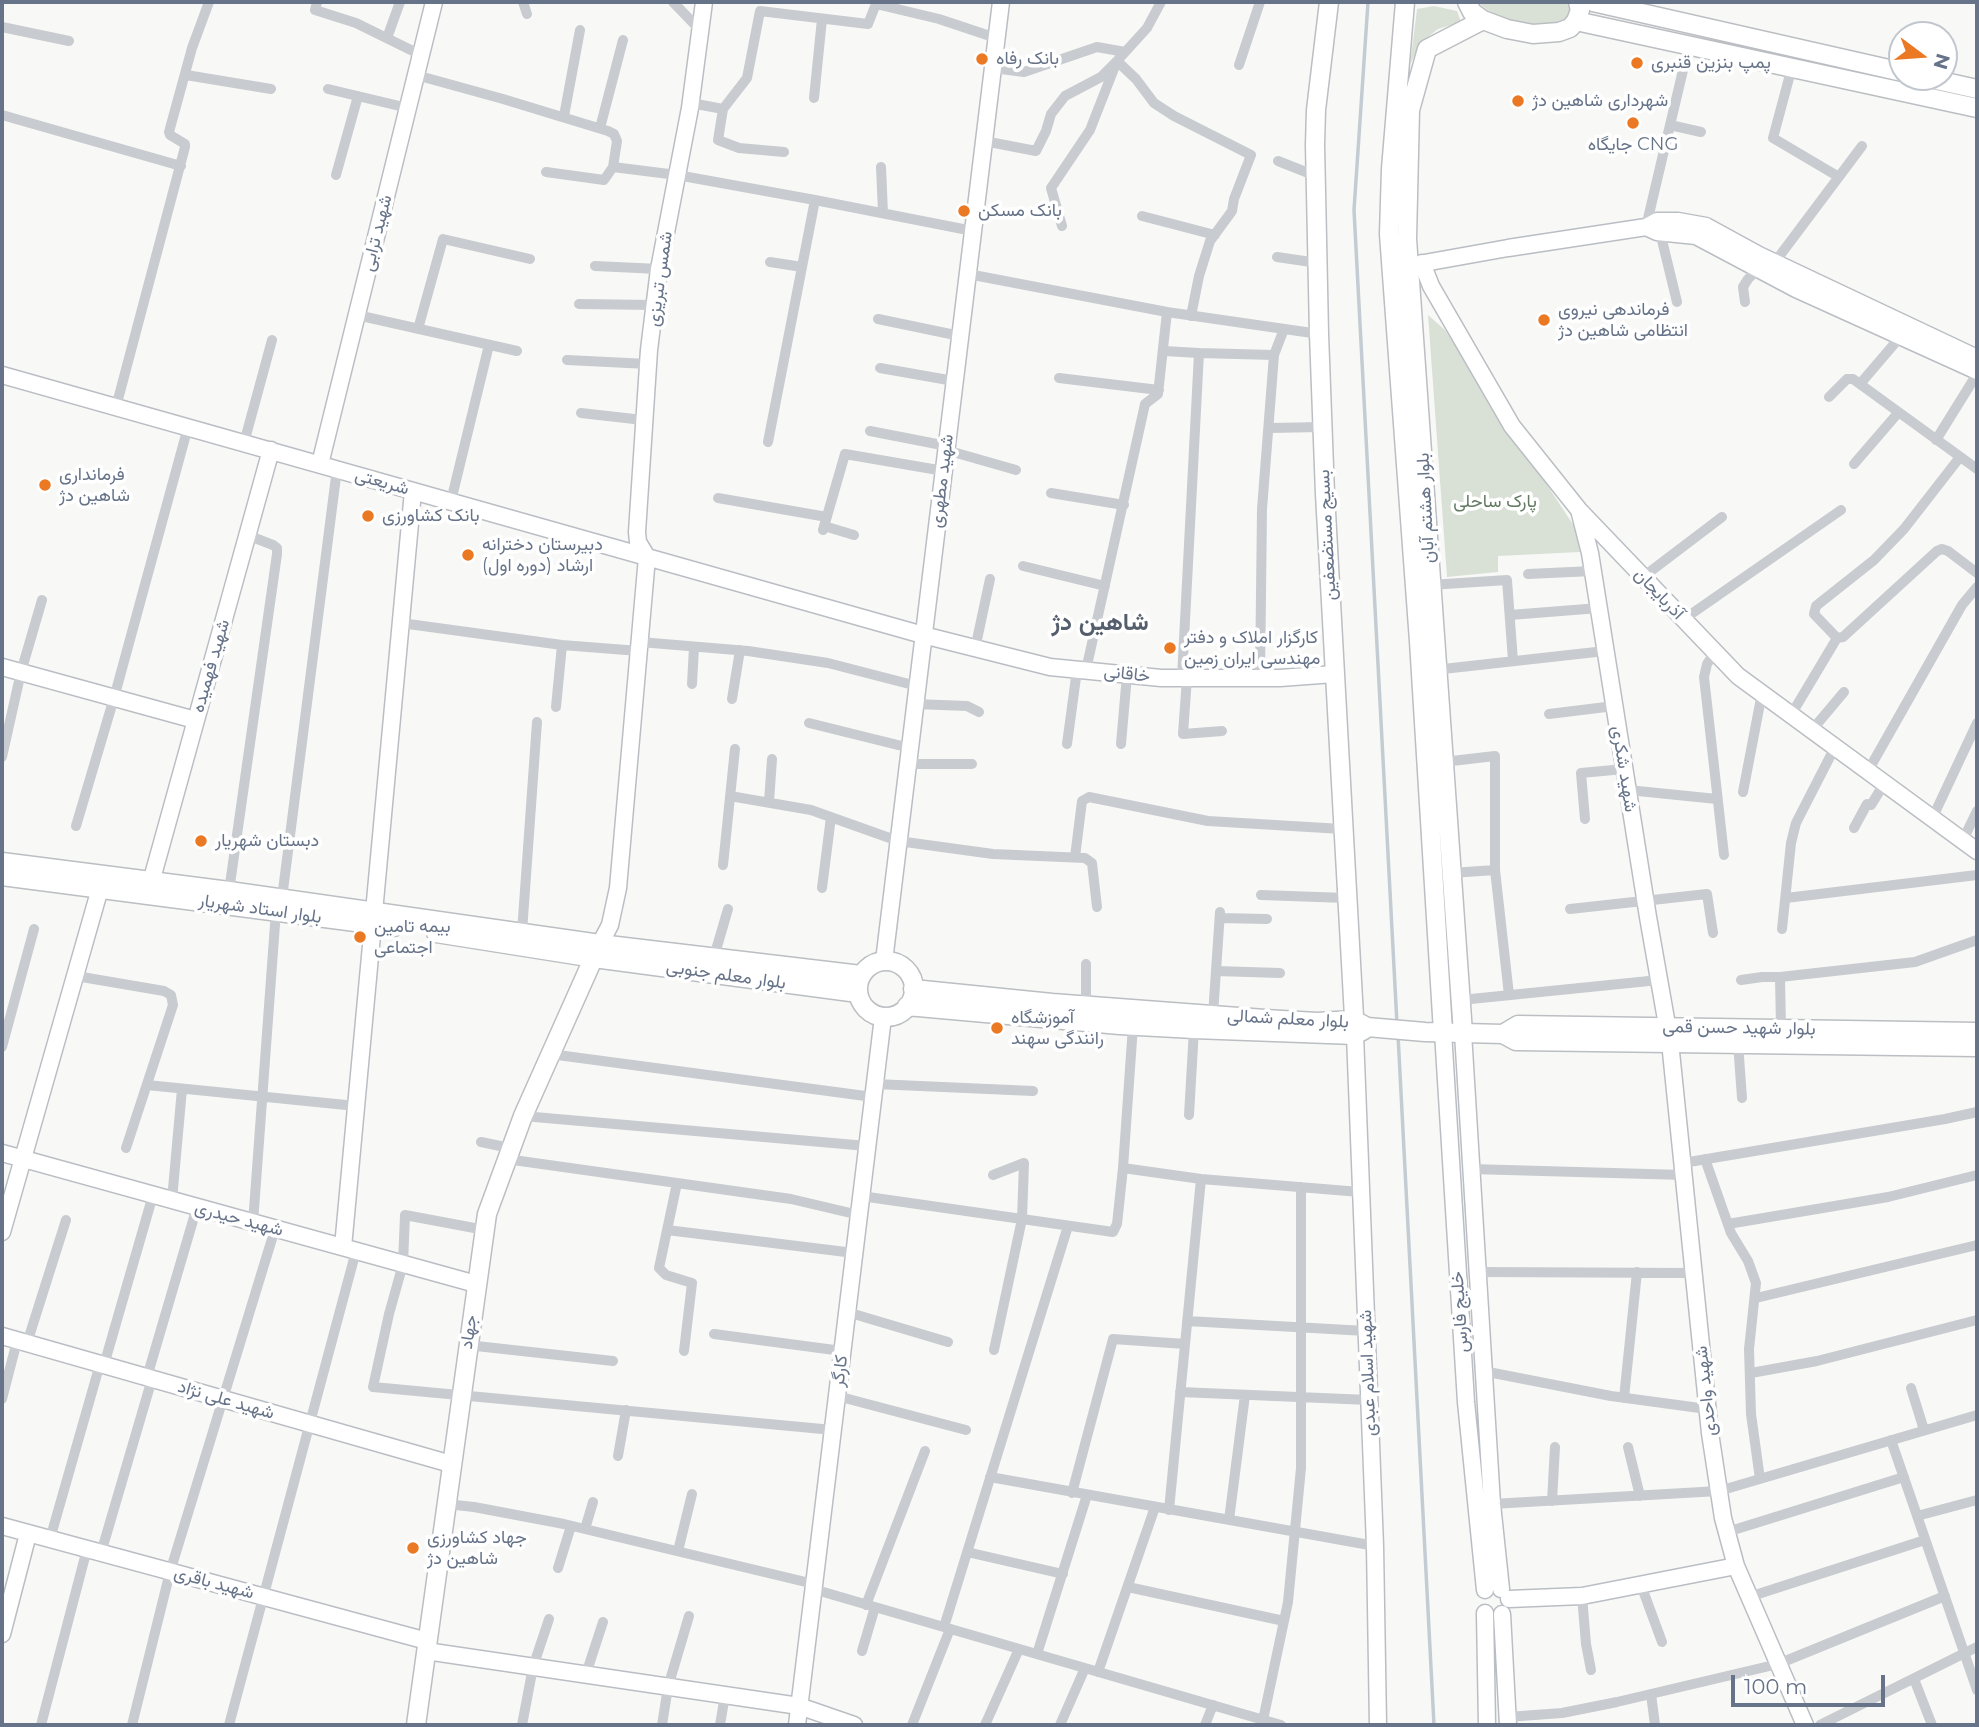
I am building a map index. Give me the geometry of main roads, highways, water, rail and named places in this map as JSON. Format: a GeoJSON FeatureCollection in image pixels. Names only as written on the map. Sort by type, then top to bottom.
{"type":"FeatureCollection","features":[{"type":"Feature","properties":{"kind":"main road","name":"بسیج مستضعفین"},"geometry":{"type":"LineString","coordinates":[[1329,2],[1316,110],[1322,427],[1351,983],[1365,1028]]}},
{"type":"Feature","properties":{"kind":"main road","name":"بسیج مستضعفین"},"geometry":{"type":"LineString","coordinates":[[1325,49],[1339,2]]}},
{"type":"Feature","properties":{"kind":"main road","name":"بلوار هشتم آبان"},"geometry":{"type":"LineString","coordinates":[[1405,2],[1391,169],[1389,234],[1408,265]]}},
{"type":"Feature","properties":{"kind":"main road"},"geometry":{"type":"LineString","coordinates":[[1467,2],[1472,12],[1483,20],[1507,29],[1533,34],[1559,32],[1570,27],[1576,21],[1580,10],[1578,2]]}},
{"type":"Feature","properties":{"kind":"main road"},"geometry":{"type":"LineString","coordinates":[[1599,3],[1888,69]]}},
{"type":"Feature","properties":{"kind":"main road","name":"بلوار هشتم آبان"},"geometry":{"type":"LineString","coordinates":[[1463,1033],[1443,762],[1429,670],[1416,485],[1407,239],[1410,110],[1427,49],[1483,20]]}},
{"type":"Feature","properties":{"kind":"main road"},"geometry":{"type":"LineString","coordinates":[[1576,21],[1977,108]]}},
{"type":"Feature","properties":{"kind":"main road"},"geometry":{"type":"LineString","coordinates":[[1958,85],[1977,89]]}},
{"type":"Feature","properties":{"kind":"main road","name":"بلوار هشتم آبان"},"geometry":{"type":"LineString","coordinates":[[1416,485],[1430,585],[1434,1032]]}},
{"type":"Feature","properties":{"kind":"main road","name":"بلوار استاد شهریار"},"geometry":{"type":"LineString","coordinates":[[2,862],[102,882]]}},
{"type":"Feature","properties":{"kind":"main road","name":"بلوار استاد شهریار"},"geometry":{"type":"LineString","coordinates":[[2,876],[149,887],[373,918]]}},
{"type":"Feature","properties":{"kind":"main road","name":"بلوار استاد شهریار"},"geometry":{"type":"LineString","coordinates":[[149,887],[229,891],[279,904]]}},
{"type":"Feature","properties":{"kind":"main road","name":"بلوار معلم جنوبی"},"geometry":{"type":"LineString","coordinates":[[373,918],[522,932],[597,951],[714,957],[860,984]]}},
{"type":"Feature","properties":{"kind":"main road","name":"بلوار معلم جنوبی"},"geometry":{"type":"LineString","coordinates":[[373,918],[597,951],[860,984]]}},
{"type":"Feature","properties":{"kind":"main road","name":"جهاد"},"geometry":{"type":"LineString","coordinates":[[416,1725],[487,1214],[523,1115],[597,951]]}},
{"type":"Feature","properties":{"kind":"main road"},"geometry":{"type":"LineString","coordinates":[[884,961],[901,965],[908,972],[911,997],[901,1012],[883,1017],[867,1009],[860,984],[875,963],[884,961]]}},
{"type":"Feature","properties":{"kind":"main road"},"geometry":{"type":"LineString","coordinates":[[1317,1022],[1340,1005],[1351,983]]}},
{"type":"Feature","properties":{"kind":"main road","name":"بلوار معلم شمالی"},"geometry":{"type":"LineString","coordinates":[[911,997],[1086,1005],[1224,1021],[1365,1028]]}},
{"type":"Feature","properties":{"kind":"main road","name":"بلوار معلم شمالی"},"geometry":{"type":"LineString","coordinates":[[911,997],[1133,1026],[1194,1029],[1224,1021],[1317,1022],[1365,1028]]}},
{"type":"Feature","properties":{"kind":"main road","name":"بلوار شهید حسن قمی"},"geometry":{"type":"LineString","coordinates":[[1365,1028],[1503,1034],[1516,1041],[1781,1029],[1977,1032]]}},
{"type":"Feature","properties":{"kind":"main road","name":"بلوار شهید حسن قمی"},"geometry":{"type":"LineString","coordinates":[[1669,1035],[1738,1043],[1977,1047]]}},
{"type":"Feature","properties":{"kind":"waterway"},"geometry":{"type":"LineString","coordinates":[[1368,2],[1354,210],[1397,1024]]}},
{"type":"Feature","properties":{"kind":"waterway"},"geometry":{"type":"LineString","coordinates":[[1398,1035],[1434,1725]]}},
{"type":"Feature","properties":{"kind":"place","name":"بانک رفاه"},"geometry":{"type":"Point","coordinates":[982,59]}},
{"type":"Feature","properties":{"kind":"place","name":"پمپ بنزین قنبری"},"geometry":{"type":"Point","coordinates":[1637,63]}},
{"type":"Feature","properties":{"kind":"place","name":"شهرداری شاهین دژ"},"geometry":{"type":"Point","coordinates":[1518,101]}},
{"type":"Feature","properties":{"kind":"place","name":"جایگاه CNG"},"geometry":{"type":"Point","coordinates":[1633,123]}},
{"type":"Feature","properties":{"kind":"place","name":"بانک مسکن"},"geometry":{"type":"Point","coordinates":[964,211]}},
{"type":"Feature","properties":{"kind":"place","name":"فرماندهی نیروی انتظامی شاهین دژ"},"geometry":{"type":"Point","coordinates":[1544,320]}},
{"type":"Feature","properties":{"kind":"place","name":"فرمانداری شاهین دژ"},"geometry":{"type":"Point","coordinates":[45,485]}},
{"type":"Feature","properties":{"kind":"place","name":"بانک کشاورزی"},"geometry":{"type":"Point","coordinates":[368,516]}},
{"type":"Feature","properties":{"kind":"place","name":"دبیرستان دخترانه ارشاد (دوره اول)"},"geometry":{"type":"Point","coordinates":[468,555]}},
{"type":"Feature","properties":{"kind":"place","name":"کارگزار املاک و دفتر مهندسی ایران زمین"},"geometry":{"type":"Point","coordinates":[1170,648]}},
{"type":"Feature","properties":{"kind":"place","name":"دبستان شهریار"},"geometry":{"type":"Point","coordinates":[201,841]}},
{"type":"Feature","properties":{"kind":"place","name":"بیمه تامین اجتماعی"},"geometry":{"type":"Point","coordinates":[360,937]}},
{"type":"Feature","properties":{"kind":"place","name":"آموزشگاه رانندگی سهند"},"geometry":{"type":"Point","coordinates":[997,1028]}},
{"type":"Feature","properties":{"kind":"place","name":"جهاد کشاورزى شاهین دژ"},"geometry":{"type":"Point","coordinates":[413,1548]}},
{"type":"Feature","properties":{"kind":"district","name":"شاهین دژ"},"geometry":{"type":"Point","coordinates":[1100,623]}},
{"type":"Feature","properties":{"kind":"park label","name":"پارک ساحلی"},"geometry":{"type":"Point","coordinates":[1495,502]}}]}
